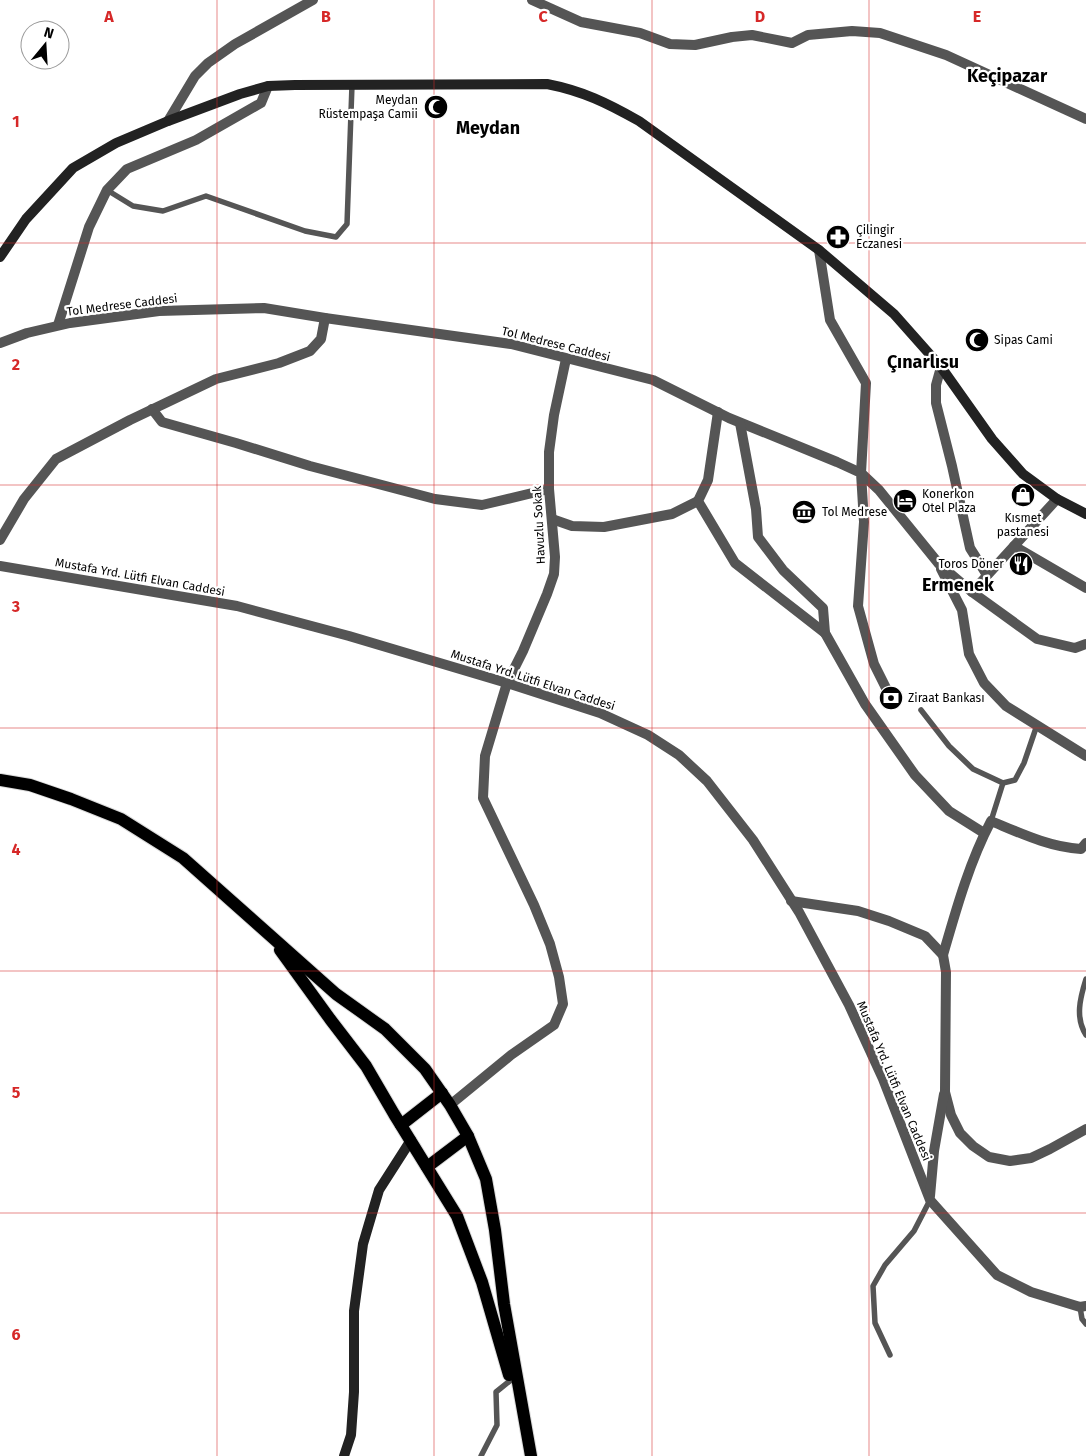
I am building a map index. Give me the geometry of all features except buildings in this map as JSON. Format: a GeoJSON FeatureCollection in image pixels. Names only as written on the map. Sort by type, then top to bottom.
{"type":"FeatureCollection","features":[{"type":"Feature","properties":{"kind":"main road"},"geometry":{"type":"LineString","coordinates":[[0,257],[26,219],[73,168],[116,143],[240,94],[268,86],[546,84],[567,88],[592,96],[639,121],[819,250],[894,314],[941,366],[992,439],[1023,474],[1057,499],[1086,514]]}},
{"type":"Feature","properties":{"kind":"main road"},"geometry":{"type":"LineString","coordinates":[[0,780],[30,785],[122,819],[183,858],[336,994],[385,1029],[425,1069],[450,1105],[468,1136],[486,1179],[495,1230],[504,1304],[531,1456]]}},
{"type":"Feature","properties":{"kind":"main road"},"geometry":{"type":"LineString","coordinates":[[265,930],[366,1066],[457,1216],[482,1282],[526,1431]]}},
{"type":"Feature","properties":{"kind":"main road"},"geometry":{"type":"LineString","coordinates":[[401,1125],[442,1093]]}},
{"type":"Feature","properties":{"kind":"main road"},"geometry":{"type":"LineString","coordinates":[[427,1167],[468,1136]]}},
{"type":"Feature","properties":{"kind":"main road"},"geometry":{"type":"LineString","coordinates":[[344,1456],[351,1435],[354,1392],[354,1311],[363,1244],[380,1190],[411,1140]]}},
{"type":"Feature","properties":{"kind":"street"},"geometry":{"type":"LineString","coordinates":[[168,121],[195,76],[208,63],[235,44],[314,0]]}},
{"type":"Feature","properties":{"kind":"street"},"geometry":{"type":"LineString","coordinates":[[532,0],[581,22],[640,33],[670,44],[695,45],[752,35],[792,42],[808,35],[852,31],[880,33],[946,55],[1086,119]]}},
{"type":"Feature","properties":{"kind":"street"},"geometry":{"type":"LineString","coordinates":[[58,325],[89,227],[108,190],[127,169],[196,140],[261,103],[268,86]]}},
{"type":"Feature","properties":{"kind":"street"},"geometry":{"type":"LineString","coordinates":[[819,250],[830,320],[866,382],[861,474],[864,522],[858,606],[874,664],[891,698]]}},
{"type":"Feature","properties":{"kind":"street","name":"Tol Medrese Caddesi"},"geometry":{"type":"LineString","coordinates":[[0,343],[27,333],[80,321],[168,310],[264,308],[510,344],[653,380],[740,422],[838,462],[861,474],[879,490],[938,564]]}},
{"type":"Feature","properties":{"kind":"street"},"geometry":{"type":"LineString","coordinates":[[0,540],[24,499],[56,459],[152,409],[216,379],[279,363],[310,351],[321,339],[325,318]]}},
{"type":"Feature","properties":{"kind":"street","name":"Havuzlu Sokak"},"geometry":{"type":"LineString","coordinates":[[450,1105],[510,1055],[554,1025],[563,1004],[559,977],[550,944],[534,905],[483,798],[485,756],[507,682],[523,651],[554,574],[555,557],[549,489],[549,452],[554,415],[566,358]]}},
{"type":"Feature","properties":{"kind":"street"},"geometry":{"type":"LineString","coordinates":[[941,366],[936,385],[936,403],[970,548],[988,576]]}},
{"type":"Feature","properties":{"kind":"street"},"geometry":{"type":"LineString","coordinates":[[152,409],[162,422],[310,466],[435,499],[482,505],[549,489]]}},
{"type":"Feature","properties":{"kind":"street"},"geometry":{"type":"LineString","coordinates":[[552,519],[572,526],[604,527],[672,514],[698,502],[708,480],[718,412]]}},
{"type":"Feature","properties":{"kind":"street"},"geometry":{"type":"LineString","coordinates":[[740,422],[756,509],[758,537],[783,570],[823,608],[826,632],[864,704],[915,775],[949,811],[984,833]]}},
{"type":"Feature","properties":{"kind":"street"},"geometry":{"type":"LineString","coordinates":[[972,592],[1057,499]]}},
{"type":"Feature","properties":{"kind":"street"},"geometry":{"type":"LineString","coordinates":[[698,502],[735,563],[826,632]]}},
{"type":"Feature","properties":{"kind":"street"},"geometry":{"type":"LineString","coordinates":[[1014,546],[1086,588]]}},
{"type":"Feature","properties":{"kind":"street"},"geometry":{"type":"LineString","coordinates":[[938,564],[972,592],[1037,639],[1075,648],[1086,644]]}},
{"type":"Feature","properties":{"kind":"street"},"geometry":{"type":"LineString","coordinates":[[938,564],[962,610],[969,654],[984,683],[1006,706],[1086,756]]}},
{"type":"Feature","properties":{"kind":"street","name":"Mustafa Yrd. Lütfi Elvan Caddesi"},"geometry":{"type":"LineString","coordinates":[[0,566],[237,606],[349,636],[507,682],[600,713],[648,735],[679,755],[707,781],[747,833],[791,901],[849,1005],[882,1079],[930,1200],[997,1275],[1031,1292],[1083,1306]]}},
{"type":"Feature","properties":{"kind":"street"},"geometry":{"type":"LineString","coordinates":[[930,1200],[934,1151],[945,1092],[946,972],[943,955],[959,899],[984,833],[991,821],[1032,838],[1064,848],[1081,849],[1086,843]]}},
{"type":"Feature","properties":{"kind":"street"},"geometry":{"type":"LineString","coordinates":[[791,901],[858,911],[888,921],[925,936],[943,955]]}},
{"type":"Feature","properties":{"kind":"street"},"geometry":{"type":"LineString","coordinates":[[945,1092],[951,1115],[960,1133],[973,1146],[989,1157],[1010,1161],[1031,1158],[1086,1128]]}},
{"type":"Feature","properties":{"kind":"lane"},"geometry":{"type":"LineString","coordinates":[[108,190],[133,206],[163,211],[206,196],[305,231],[336,237],[346,224],[352,85]]}},
{"type":"Feature","properties":{"kind":"lane"},"geometry":{"type":"LineString","coordinates":[[921,710],[949,746],[973,769],[1003,782],[1014,780],[1024,762],[1036,725]]}},
{"type":"Feature","properties":{"kind":"lane"},"geometry":{"type":"LineString","coordinates":[[991,821],[1003,782]]}},
{"type":"Feature","properties":{"kind":"lane"},"geometry":{"type":"LineString","coordinates":[[1086,979],[1080,1000],[1080,1026],[1086,1036]]}},
{"type":"Feature","properties":{"kind":"lane"},"geometry":{"type":"LineString","coordinates":[[890,1355],[875,1323],[873,1286],[885,1265],[914,1231],[930,1200]]}},
{"type":"Feature","properties":{"kind":"lane"},"geometry":{"type":"LineString","coordinates":[[1083,1306],[1082,1319],[1086,1324]]}},
{"type":"Feature","properties":{"kind":"lane"},"geometry":{"type":"LineString","coordinates":[[481,1456],[496,1424],[496,1392],[510,1380]]}},
{"type":"Feature","properties":{"kind":"place","name":"Meydan Rüstempaşa Camii"},"geometry":{"type":"Point","coordinates":[436,107]}},
{"type":"Feature","properties":{"kind":"place","name":"Çilingir Eczanesi"},"geometry":{"type":"Point","coordinates":[838,237]}},
{"type":"Feature","properties":{"kind":"place","name":"Sipas Cami"},"geometry":{"type":"Point","coordinates":[977,340]}},
{"type":"Feature","properties":{"kind":"place","name":"Kısmet pastanesi"},"geometry":{"type":"Point","coordinates":[1023,495]}},
{"type":"Feature","properties":{"kind":"place","name":"Konerkon Otel Plaza"},"geometry":{"type":"Point","coordinates":[905,501]}},
{"type":"Feature","properties":{"kind":"place","name":"Tol Medrese"},"geometry":{"type":"Point","coordinates":[804,512]}},
{"type":"Feature","properties":{"kind":"place","name":"Toros Döner"},"geometry":{"type":"Point","coordinates":[1021,564]}},
{"type":"Feature","properties":{"kind":"place","name":"Ziraat Bankası"},"geometry":{"type":"Point","coordinates":[891,698]}},
{"type":"Feature","properties":{"kind":"district","name":"Keçipazar"},"geometry":{"type":"Point","coordinates":[1007,76]}},
{"type":"Feature","properties":{"kind":"district","name":"Meydan"},"geometry":{"type":"Point","coordinates":[488,128]}},
{"type":"Feature","properties":{"kind":"district","name":"Çınarlısu"},"geometry":{"type":"Point","coordinates":[923,362]}},
{"type":"Feature","properties":{"kind":"district","name":"Ermenek"},"geometry":{"type":"Point","coordinates":[958,585]}}]}
